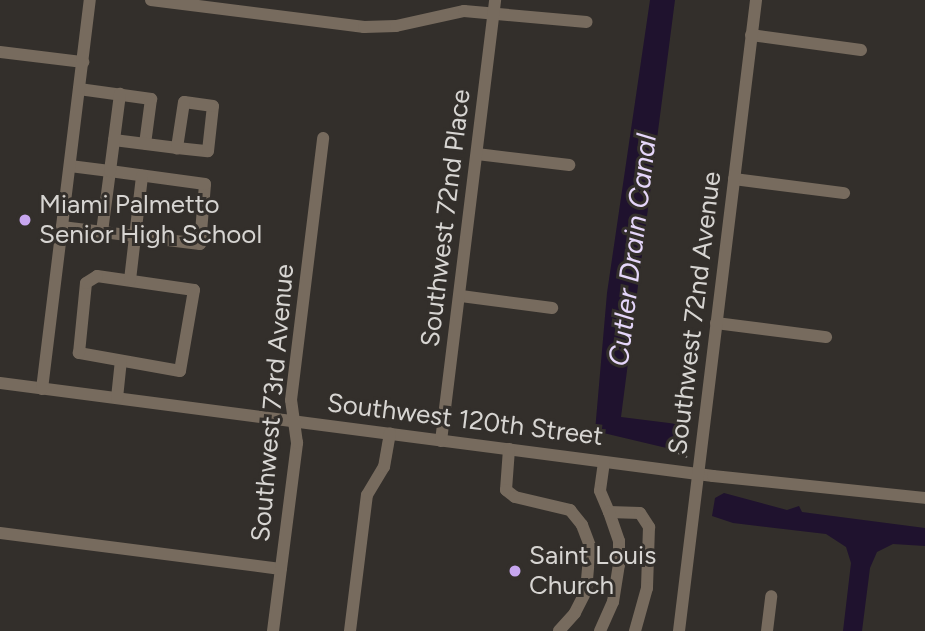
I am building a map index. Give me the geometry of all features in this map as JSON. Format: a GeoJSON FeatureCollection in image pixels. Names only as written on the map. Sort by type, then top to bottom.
{"type":"FeatureCollection","features":[{"type":"Feature","properties":{"kind":"street"},"geometry":{"type":"LineString","coordinates":[[43,389],[90,0]]}},
{"type":"Feature","properties":{"kind":"street"},"geometry":{"type":"LineString","coordinates":[[151,0],[364,27],[396,26],[494,6],[587,22]]}},
{"type":"Feature","properties":{"kind":"street","name":"Southwest 72nd Avenue"},"geometry":{"type":"LineString","coordinates":[[678,631],[756,0]]}},
{"type":"Feature","properties":{"kind":"street","name":"Southwest 72nd Place"},"geometry":{"type":"LineString","coordinates":[[441,441],[461,296],[494,6]]}},
{"type":"Feature","properties":{"kind":"street"},"geometry":{"type":"LineString","coordinates":[[751,35],[861,50]]}},
{"type":"Feature","properties":{"kind":"street"},"geometry":{"type":"LineString","coordinates":[[0,52],[83,62]]}},
{"type":"Feature","properties":{"kind":"street"},"geometry":{"type":"LineString","coordinates":[[79,89],[151,99],[145,144]]}},
{"type":"Feature","properties":{"kind":"street"},"geometry":{"type":"LineString","coordinates":[[103,232],[120,94]]}},
{"type":"Feature","properties":{"kind":"street","name":"Southwest 73rd Avenue"},"geometry":{"type":"LineString","coordinates":[[273,631],[297,443],[291,400],[323,138]]}},
{"type":"Feature","properties":{"kind":"street"},"geometry":{"type":"LineString","coordinates":[[114,140],[177,148]]}},
{"type":"Feature","properties":{"kind":"street"},"geometry":{"type":"LineString","coordinates":[[477,154],[569,165]]}},
{"type":"Feature","properties":{"kind":"street"},"geometry":{"type":"LineString","coordinates":[[62,227],[200,244],[205,184],[70,166]]}},
{"type":"Feature","properties":{"kind":"street"},"geometry":{"type":"LineString","coordinates":[[130,280],[142,176]]}},
{"type":"Feature","properties":{"kind":"street"},"geometry":{"type":"LineString","coordinates":[[734,179],[844,193]]}},
{"type":"Feature","properties":{"kind":"street"},"geometry":{"type":"LineString","coordinates":[[90,278],[130,280],[194,290],[180,371],[84,356],[77,348],[84,290],[90,278]]}},
{"type":"Feature","properties":{"kind":"street"},"geometry":{"type":"LineString","coordinates":[[461,296],[552,308]]}},
{"type":"Feature","properties":{"kind":"street"},"geometry":{"type":"LineString","coordinates":[[716,323],[826,337]]}},
{"type":"Feature","properties":{"kind":"street"},"geometry":{"type":"LineString","coordinates":[[117,398],[121,362]]}},
{"type":"Feature","properties":{"kind":"street","name":"Southwest 120th Street"},"geometry":{"type":"LineString","coordinates":[[0,383],[698,474],[925,498]]}},
{"type":"Feature","properties":{"kind":"street"},"geometry":{"type":"LineString","coordinates":[[351,631],[368,495],[384,467],[390,434]]}},
{"type":"Feature","properties":{"kind":"street"},"geometry":{"type":"LineString","coordinates":[[509,449],[506,490],[516,497],[570,510],[582,525],[590,546],[586,591],[575,613],[559,631]]}},
{"type":"Feature","properties":{"kind":"street"},"geometry":{"type":"LineString","coordinates":[[600,631],[613,602],[619,565],[619,541],[600,491],[604,461]]}},
{"type":"Feature","properties":{"kind":"street"},"geometry":{"type":"LineString","coordinates":[[609,512],[640,513],[649,527],[647,588],[635,631]]}},
{"type":"Feature","properties":{"kind":"street"},"geometry":{"type":"LineString","coordinates":[[0,533],[281,569]]}},
{"type":"Feature","properties":{"kind":"street"},"geometry":{"type":"LineString","coordinates":[[767,631],[771,596]]}},
{"type":"Feature","properties":{"kind":"path"},"geometry":{"type":"LineString","coordinates":[[678,453],[688,458]]}},
{"type":"Feature","properties":{"kind":"water","name":"Cutler Drain Canal"},"geometry":{"type":"Polygon","coordinates":[[[650,0],[675,0],[621,417],[677,424],[683,438],[675,450],[595,431],[607,293],[650,0]]]}},
{"type":"Feature","properties":{"kind":"water"},"geometry":{"type":"Polygon","coordinates":[[[724,493],[787,510],[799,506],[802,512],[925,528],[925,546],[893,544],[877,552],[870,568],[862,631],[843,631],[851,563],[846,547],[826,534],[733,523],[712,516],[715,498],[724,493]]]}},
{"type":"Feature","properties":{"kind":"place","name":"Miami Palmetto Senior High School"},"geometry":{"type":"Point","coordinates":[25,220]}},
{"type":"Feature","properties":{"kind":"place","name":"Saint Louis Church"},"geometry":{"type":"Point","coordinates":[515,571]}}]}
